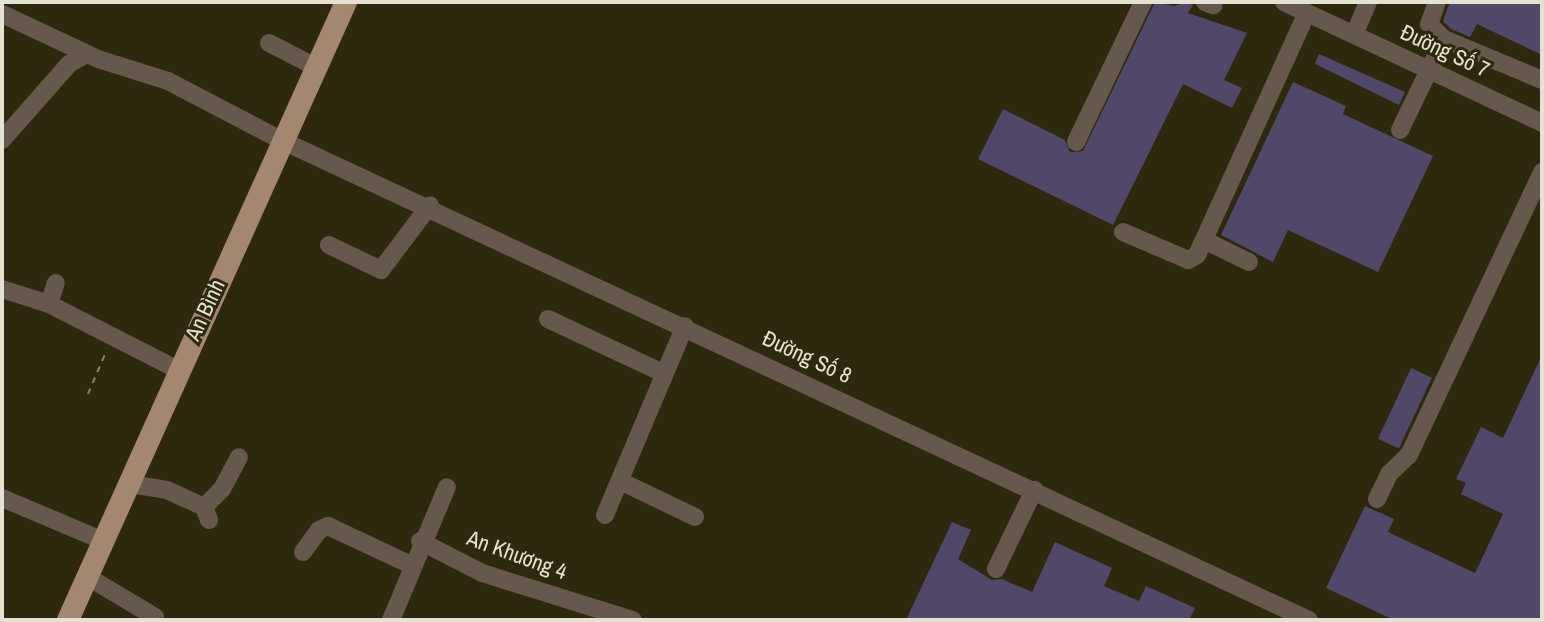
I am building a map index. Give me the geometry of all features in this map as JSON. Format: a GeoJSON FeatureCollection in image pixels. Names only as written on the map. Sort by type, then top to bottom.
{"type":"FeatureCollection","features":[{"type":"Feature","properties":{"kind":"main road","name":"An Bình"},"geometry":{"type":"LineString","coordinates":[[68,620],[346,2]]}},
{"type":"Feature","properties":{"kind":"street"},"geometry":{"type":"LineString","coordinates":[[1076,142],[1143,2]]}},
{"type":"Feature","properties":{"kind":"street"},"geometry":{"type":"LineString","coordinates":[[1354,35],[1368,2]]}},
{"type":"Feature","properties":{"kind":"street"},"geometry":{"type":"LineString","coordinates":[[1437,2],[1429,24],[1444,39],[1542,80]]}},
{"type":"Feature","properties":{"kind":"street","name":"Đường Số 7"},"geometry":{"type":"LineString","coordinates":[[1288,3],[1542,123]]}},
{"type":"Feature","properties":{"kind":"street"},"geometry":{"type":"LineString","coordinates":[[1123,232],[1188,260],[1197,255],[1307,13]]}},
{"type":"Feature","properties":{"kind":"street","name":"Đường Số 8"},"geometry":{"type":"LineString","coordinates":[[2,14],[86,54],[168,81],[283,141],[430,205],[1309,620]]}},
{"type":"Feature","properties":{"kind":"street"},"geometry":{"type":"LineString","coordinates":[[1400,130],[1444,39]]}},
{"type":"Feature","properties":{"kind":"street"},"geometry":{"type":"LineString","coordinates":[[269,43],[316,67]]}},
{"type":"Feature","properties":{"kind":"street"},"geometry":{"type":"LineString","coordinates":[[2,140],[69,64],[86,54]]}},
{"type":"Feature","properties":{"kind":"street"},"geometry":{"type":"LineString","coordinates":[[1377,499],[1389,474],[1409,455],[1542,172]]}},
{"type":"Feature","properties":{"kind":"street"},"geometry":{"type":"LineString","coordinates":[[329,245],[381,270],[430,205]]}},
{"type":"Feature","properties":{"kind":"street"},"geometry":{"type":"LineString","coordinates":[[1204,240],[1249,262]]}},
{"type":"Feature","properties":{"kind":"street"},"geometry":{"type":"LineString","coordinates":[[49,304],[56,283]]}},
{"type":"Feature","properties":{"kind":"street"},"geometry":{"type":"LineString","coordinates":[[2,289],[49,304],[111,340],[178,370]]}},
{"type":"Feature","properties":{"kind":"street"},"geometry":{"type":"LineString","coordinates":[[548,319],[665,374]]}},
{"type":"Feature","properties":{"kind":"street"},"geometry":{"type":"LineString","coordinates":[[605,515],[685,326]]}},
{"type":"Feature","properties":{"kind":"street"},"geometry":{"type":"LineString","coordinates":[[130,484],[167,490],[207,514],[239,457]]}},
{"type":"Feature","properties":{"kind":"street"},"geometry":{"type":"LineString","coordinates":[[620,481],[695,517]]}},
{"type":"Feature","properties":{"kind":"street"},"geometry":{"type":"LineString","coordinates":[[391,620],[420,541],[447,487]]}},
{"type":"Feature","properties":{"kind":"street"},"geometry":{"type":"LineString","coordinates":[[996,569],[1034,490]]}},
{"type":"Feature","properties":{"kind":"street"},"geometry":{"type":"LineString","coordinates":[[2,498],[104,541]]}},
{"type":"Feature","properties":{"kind":"street"},"geometry":{"type":"LineString","coordinates":[[303,552],[319,530],[328,526],[411,565]]}},
{"type":"Feature","properties":{"kind":"street","name":"An Khương 4"},"geometry":{"type":"LineString","coordinates":[[420,541],[482,573],[596,613],[633,620]]}},
{"type":"Feature","properties":{"kind":"street"},"geometry":{"type":"LineString","coordinates":[[88,577],[155,617]]}},
{"type":"Feature","properties":{"kind":"path"},"geometry":{"type":"LineString","coordinates":[[88,394],[111,340]]}},
{"type":"Feature","properties":{"kind":"building"},"geometry":{"type":"Polygon","coordinates":[[[1155,2],[1174,6],[1187,2],[1193,5],[1188,13],[1247,33],[1224,80],[1242,88],[1232,108],[1183,84],[1113,225],[978,159],[1003,109],[1065,140],[1070,152],[1083,151],[1155,2]]]}},
{"type":"Feature","properties":{"kind":"building"},"geometry":{"type":"Polygon","coordinates":[[[1450,2],[1542,2],[1542,55],[1477,24],[1470,37],[1451,29],[1443,21],[1450,2]]]}},
{"type":"Feature","properties":{"kind":"building"},"geometry":{"type":"Polygon","coordinates":[[[1319,54],[1405,92],[1399,105],[1315,64],[1319,54]]]}},
{"type":"Feature","properties":{"kind":"building"},"geometry":{"type":"Polygon","coordinates":[[[1293,82],[1346,106],[1343,114],[1433,156],[1378,272],[1288,230],[1273,262],[1221,235],[1293,82]]]}},
{"type":"Feature","properties":{"kind":"building"},"geometry":{"type":"Polygon","coordinates":[[[1542,355],[1542,620],[1394,620],[1326,588],[1365,506],[1394,519],[1388,532],[1475,573],[1503,514],[1461,494],[1466,483],[1456,479],[1481,427],[1503,438],[1542,355]]]}},
{"type":"Feature","properties":{"kind":"building"},"geometry":{"type":"Polygon","coordinates":[[[1411,368],[1432,378],[1399,448],[1378,439],[1411,368]]]}},
{"type":"Feature","properties":{"kind":"building"},"geometry":{"type":"Polygon","coordinates":[[[952,522],[971,530],[958,559],[992,580],[1002,579],[1032,592],[1055,542],[1112,568],[1104,586],[1139,601],[1146,586],[1195,608],[1189,620],[906,620],[952,522]]]}}]}
